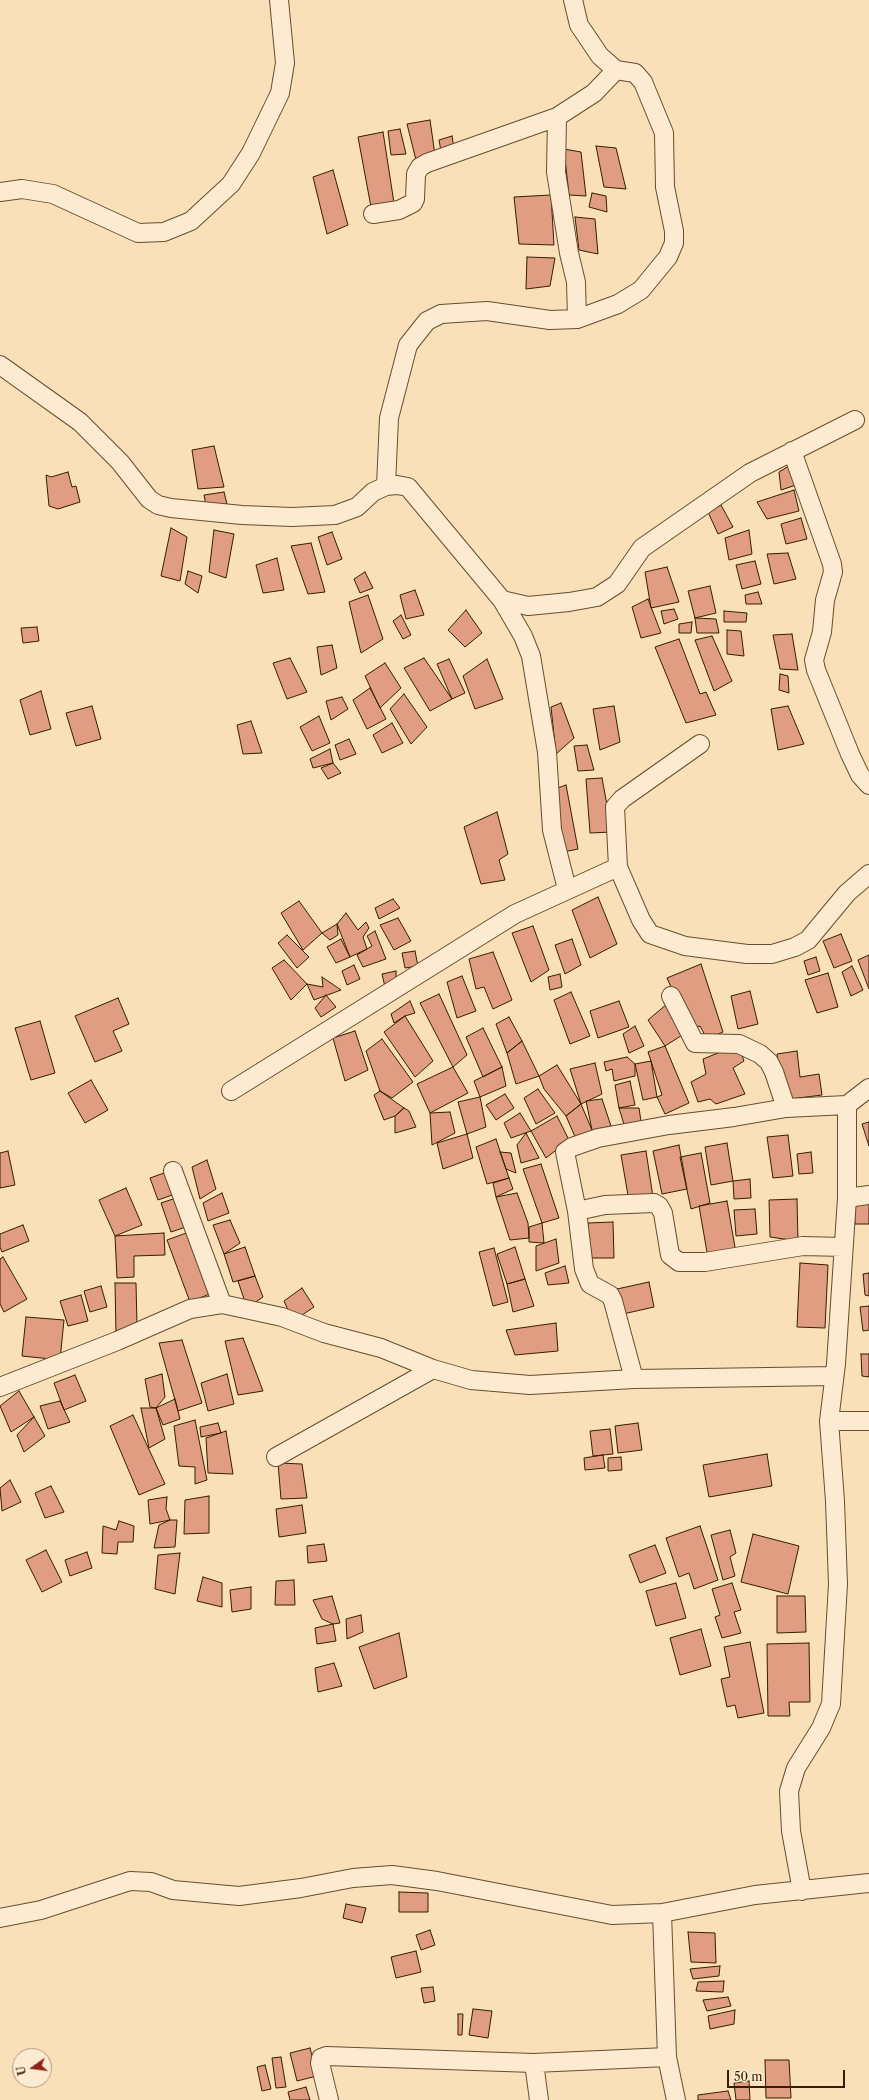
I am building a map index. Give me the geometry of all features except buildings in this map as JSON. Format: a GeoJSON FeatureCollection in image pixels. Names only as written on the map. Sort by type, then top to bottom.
{"type":"FeatureCollection","features":[{"type":"Feature","properties":{"kind":"street"},"geometry":{"type":"LineString","coordinates":[[0,192],[22,189],[53,194],[138,233],[164,232],[192,221],[231,184],[251,153],[280,93],[285,63],[279,0]]}},
{"type":"Feature","properties":{"kind":"street"},"geometry":{"type":"LineString","coordinates":[[386,486],[386,451],[390,411],[408,345],[427,322],[441,314],[487,311],[550,320],[577,319],[618,304],[641,290],[668,257],[674,243],[674,231],[665,187],[664,133],[640,77],[635,73],[616,70],[600,56],[579,25],[573,0]]}},
{"type":"Feature","properties":{"kind":"street"},"geometry":{"type":"LineString","coordinates":[[373,214],[399,210],[413,204],[415,199],[416,174],[420,166],[558,118],[594,93],[616,70]]}},
{"type":"Feature","properties":{"kind":"street"},"geometry":{"type":"LineString","coordinates":[[558,118],[556,172],[569,253],[576,282],[577,319]]}},
{"type":"Feature","properties":{"kind":"street"},"geometry":{"type":"LineString","coordinates":[[0,365],[80,422],[120,462],[149,498],[158,505],[242,515],[292,517],[335,515],[357,507],[373,492],[386,486],[397,484],[408,487],[502,600],[523,636],[531,656],[547,752],[552,830],[567,889]]}},
{"type":"Feature","properties":{"kind":"street"},"geometry":{"type":"LineString","coordinates":[[502,600],[534,605],[569,602],[597,597],[617,584],[642,548],[750,473],[855,420]]}},
{"type":"Feature","properties":{"kind":"street"},"geometry":{"type":"LineString","coordinates":[[792,451],[832,564],[833,572],[825,600],[822,632],[814,660],[816,670],[853,761],[860,775],[869,784]]}},
{"type":"Feature","properties":{"kind":"street"},"geometry":{"type":"LineString","coordinates":[[700,744],[622,799],[615,807],[618,867],[646,930],[654,937],[685,946],[747,954],[772,954],[795,947],[808,940],[847,892],[869,874]]}},
{"type":"Feature","properties":{"kind":"street"},"geometry":{"type":"LineString","coordinates":[[231,1090],[515,914],[618,867]]}},
{"type":"Feature","properties":{"kind":"street"},"geometry":{"type":"LineString","coordinates":[[671,996],[695,1043],[739,1044],[760,1054],[769,1062],[774,1072],[786,1108]]}},
{"type":"Feature","properties":{"kind":"street"},"geometry":{"type":"LineString","coordinates":[[634,1379],[613,1301],[610,1295],[590,1284],[584,1269],[577,1211],[565,1152],[572,1147],[598,1138],[669,1125],[734,1117],[786,1108],[847,1105],[869,1088]]}},
{"type":"Feature","properties":{"kind":"street"},"geometry":{"type":"LineString","coordinates":[[802,1891],[792,1831],[789,1791],[796,1768],[821,1728],[831,1704],[838,1584],[835,1501],[829,1421],[834,1376],[847,1198],[847,1105]]}},
{"type":"Feature","properties":{"kind":"street"},"geometry":{"type":"LineString","coordinates":[[173,1171],[222,1304]]}},
{"type":"Feature","properties":{"kind":"street"},"geometry":{"type":"LineString","coordinates":[[847,1198],[869,1195]]}},
{"type":"Feature","properties":{"kind":"street"},"geometry":{"type":"LineString","coordinates":[[577,1211],[605,1205],[654,1203],[663,1213],[670,1255],[679,1262],[705,1262],[803,1246],[843,1247]]}},
{"type":"Feature","properties":{"kind":"street"},"geometry":{"type":"LineString","coordinates":[[0,1387],[117,1341],[190,1309],[222,1304],[282,1317],[324,1333],[381,1348],[433,1369],[472,1380],[530,1386],[634,1379],[834,1376]]}},
{"type":"Feature","properties":{"kind":"street"},"geometry":{"type":"LineString","coordinates":[[276,1457],[433,1369]]}},
{"type":"Feature","properties":{"kind":"street"},"geometry":{"type":"LineString","coordinates":[[829,1421],[869,1422]]}},
{"type":"Feature","properties":{"kind":"street"},"geometry":{"type":"LineString","coordinates":[[0,1918],[41,1910],[130,1881],[152,1882],[173,1890],[239,1896],[302,1888],[354,1878],[392,1875],[438,1881],[612,1915],[662,1913],[755,1895],[869,1883]]}},
{"type":"Feature","properties":{"kind":"street"},"geometry":{"type":"LineString","coordinates":[[662,1913],[667,2057],[676,2100]]}},
{"type":"Feature","properties":{"kind":"street"},"geometry":{"type":"LineString","coordinates":[[329,2100],[320,2063],[321,2058],[326,2056],[534,2062],[667,2057]]}},
{"type":"Feature","properties":{"kind":"street"},"geometry":{"type":"LineString","coordinates":[[534,2062],[539,2100]]}}]}
